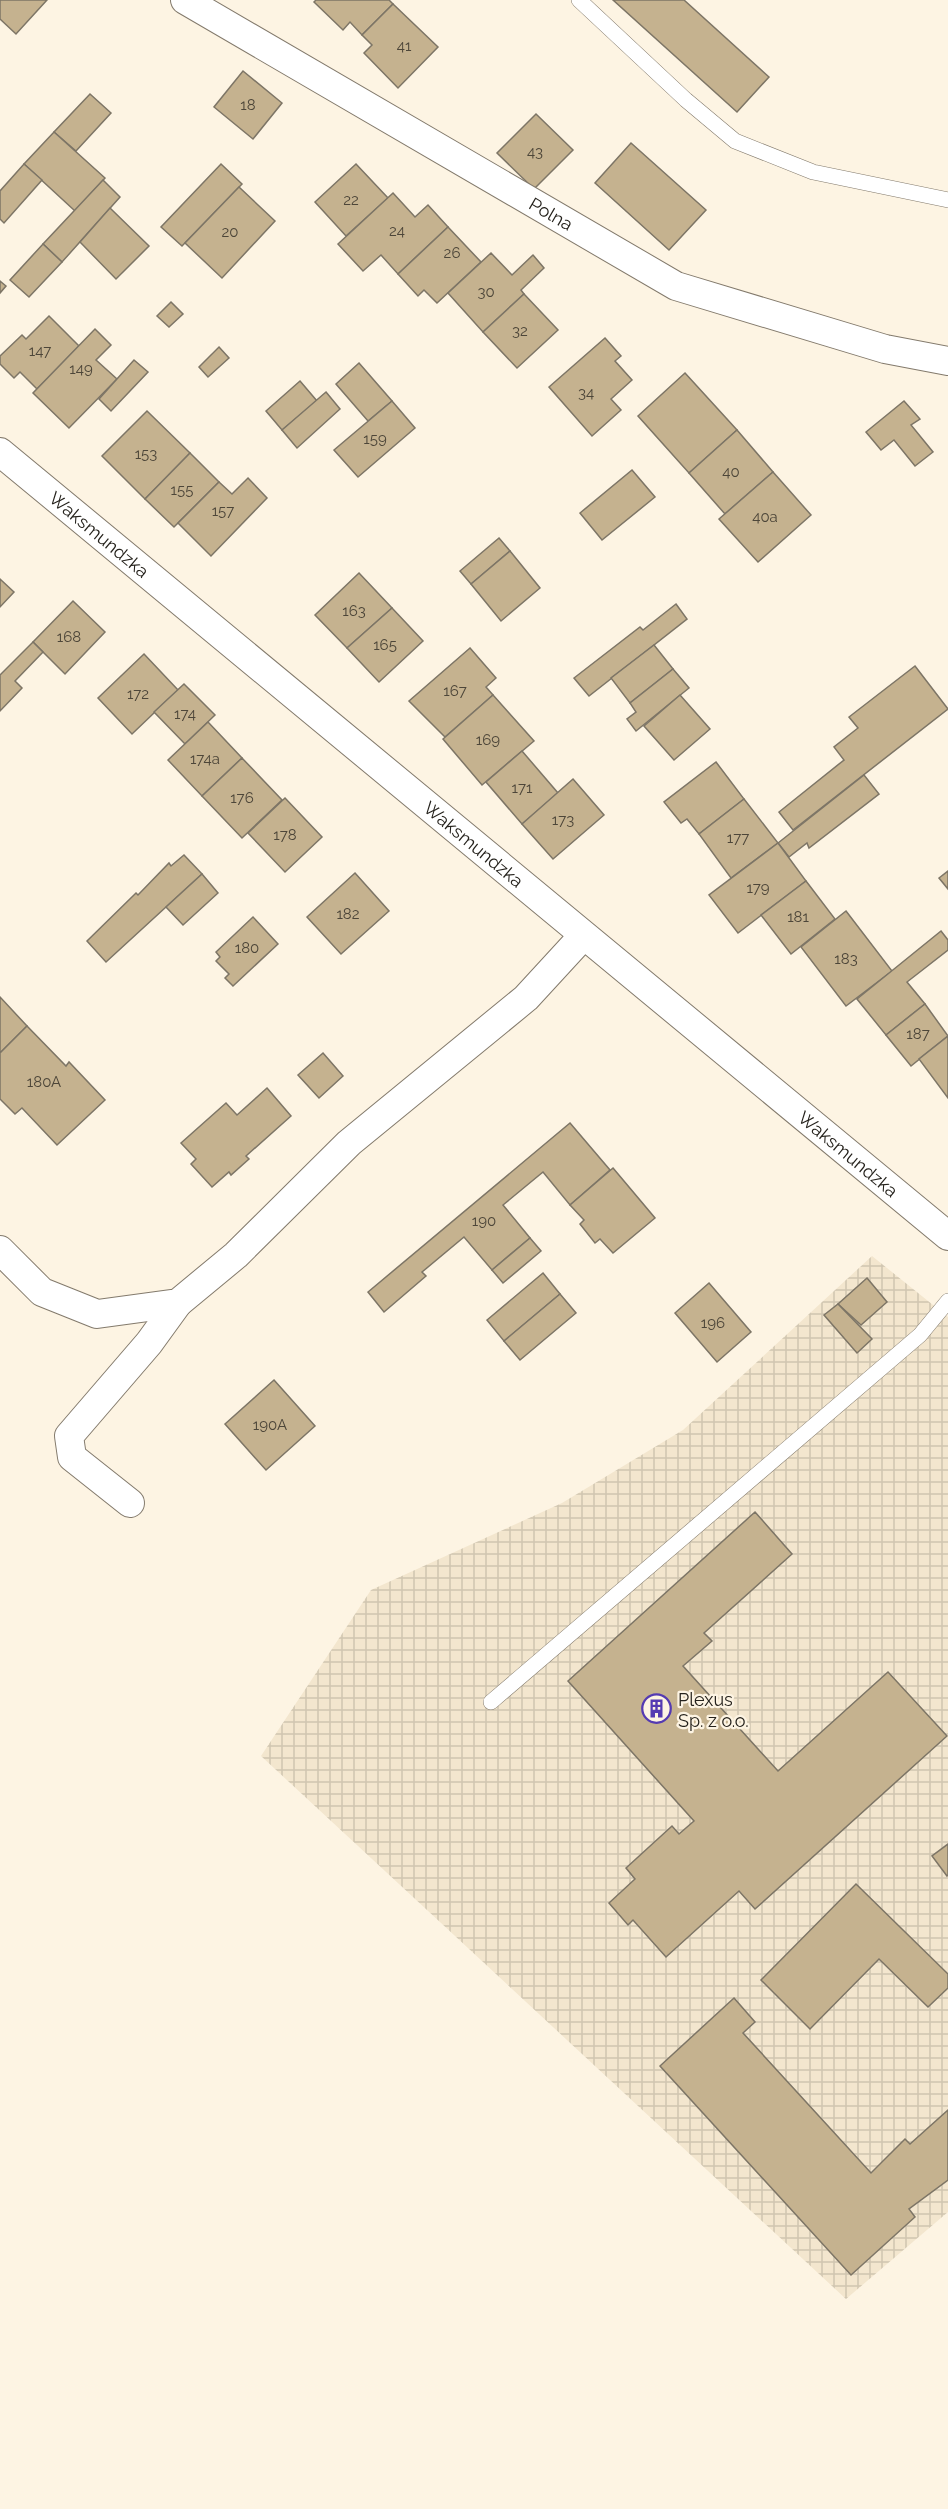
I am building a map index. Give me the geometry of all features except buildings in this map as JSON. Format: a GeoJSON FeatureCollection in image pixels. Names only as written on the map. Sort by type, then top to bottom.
{"type":"FeatureCollection","features":[{"type":"Feature","properties":{"kind":"street","name":"Polna"},"geometry":{"type":"LineString","coordinates":[[185,0],[676,286],[885,349],[948,361]]}},
{"type":"Feature","properties":{"kind":"street","name":"Waksmundzka"},"geometry":{"type":"LineString","coordinates":[[0,452],[948,1236]]}},
{"type":"Feature","properties":{"kind":"street"},"geometry":{"type":"LineString","coordinates":[[130,1503],[72,1457],[69,1436],[149,1343],[178,1303],[236,1254],[349,1143],[526,998],[583,936]]}},
{"type":"Feature","properties":{"kind":"street"},"geometry":{"type":"LineString","coordinates":[[0,1251],[42,1292],[97,1314],[178,1303]]}},
{"type":"Feature","properties":{"kind":"lane"},"geometry":{"type":"LineString","coordinates":[[579,0],[686,100],[735,141],[813,172],[948,200]]}},
{"type":"Feature","properties":{"kind":"lane"},"geometry":{"type":"LineString","coordinates":[[491,1702],[920,1335],[948,1301]]}},
{"type":"Feature","properties":{"kind":"shaded area"},"geometry":{"type":"Polygon","coordinates":[[[872,1256],[948,1317],[948,2212],[846,2299],[261,1756],[371,1590],[562,1503],[683,1430],[872,1256]]]}},
{"type":"Feature","properties":{"kind":"place","name":"Plexus Sp. z o.o."},"geometry":{"type":"Point","coordinates":[657,1709]}}]}
